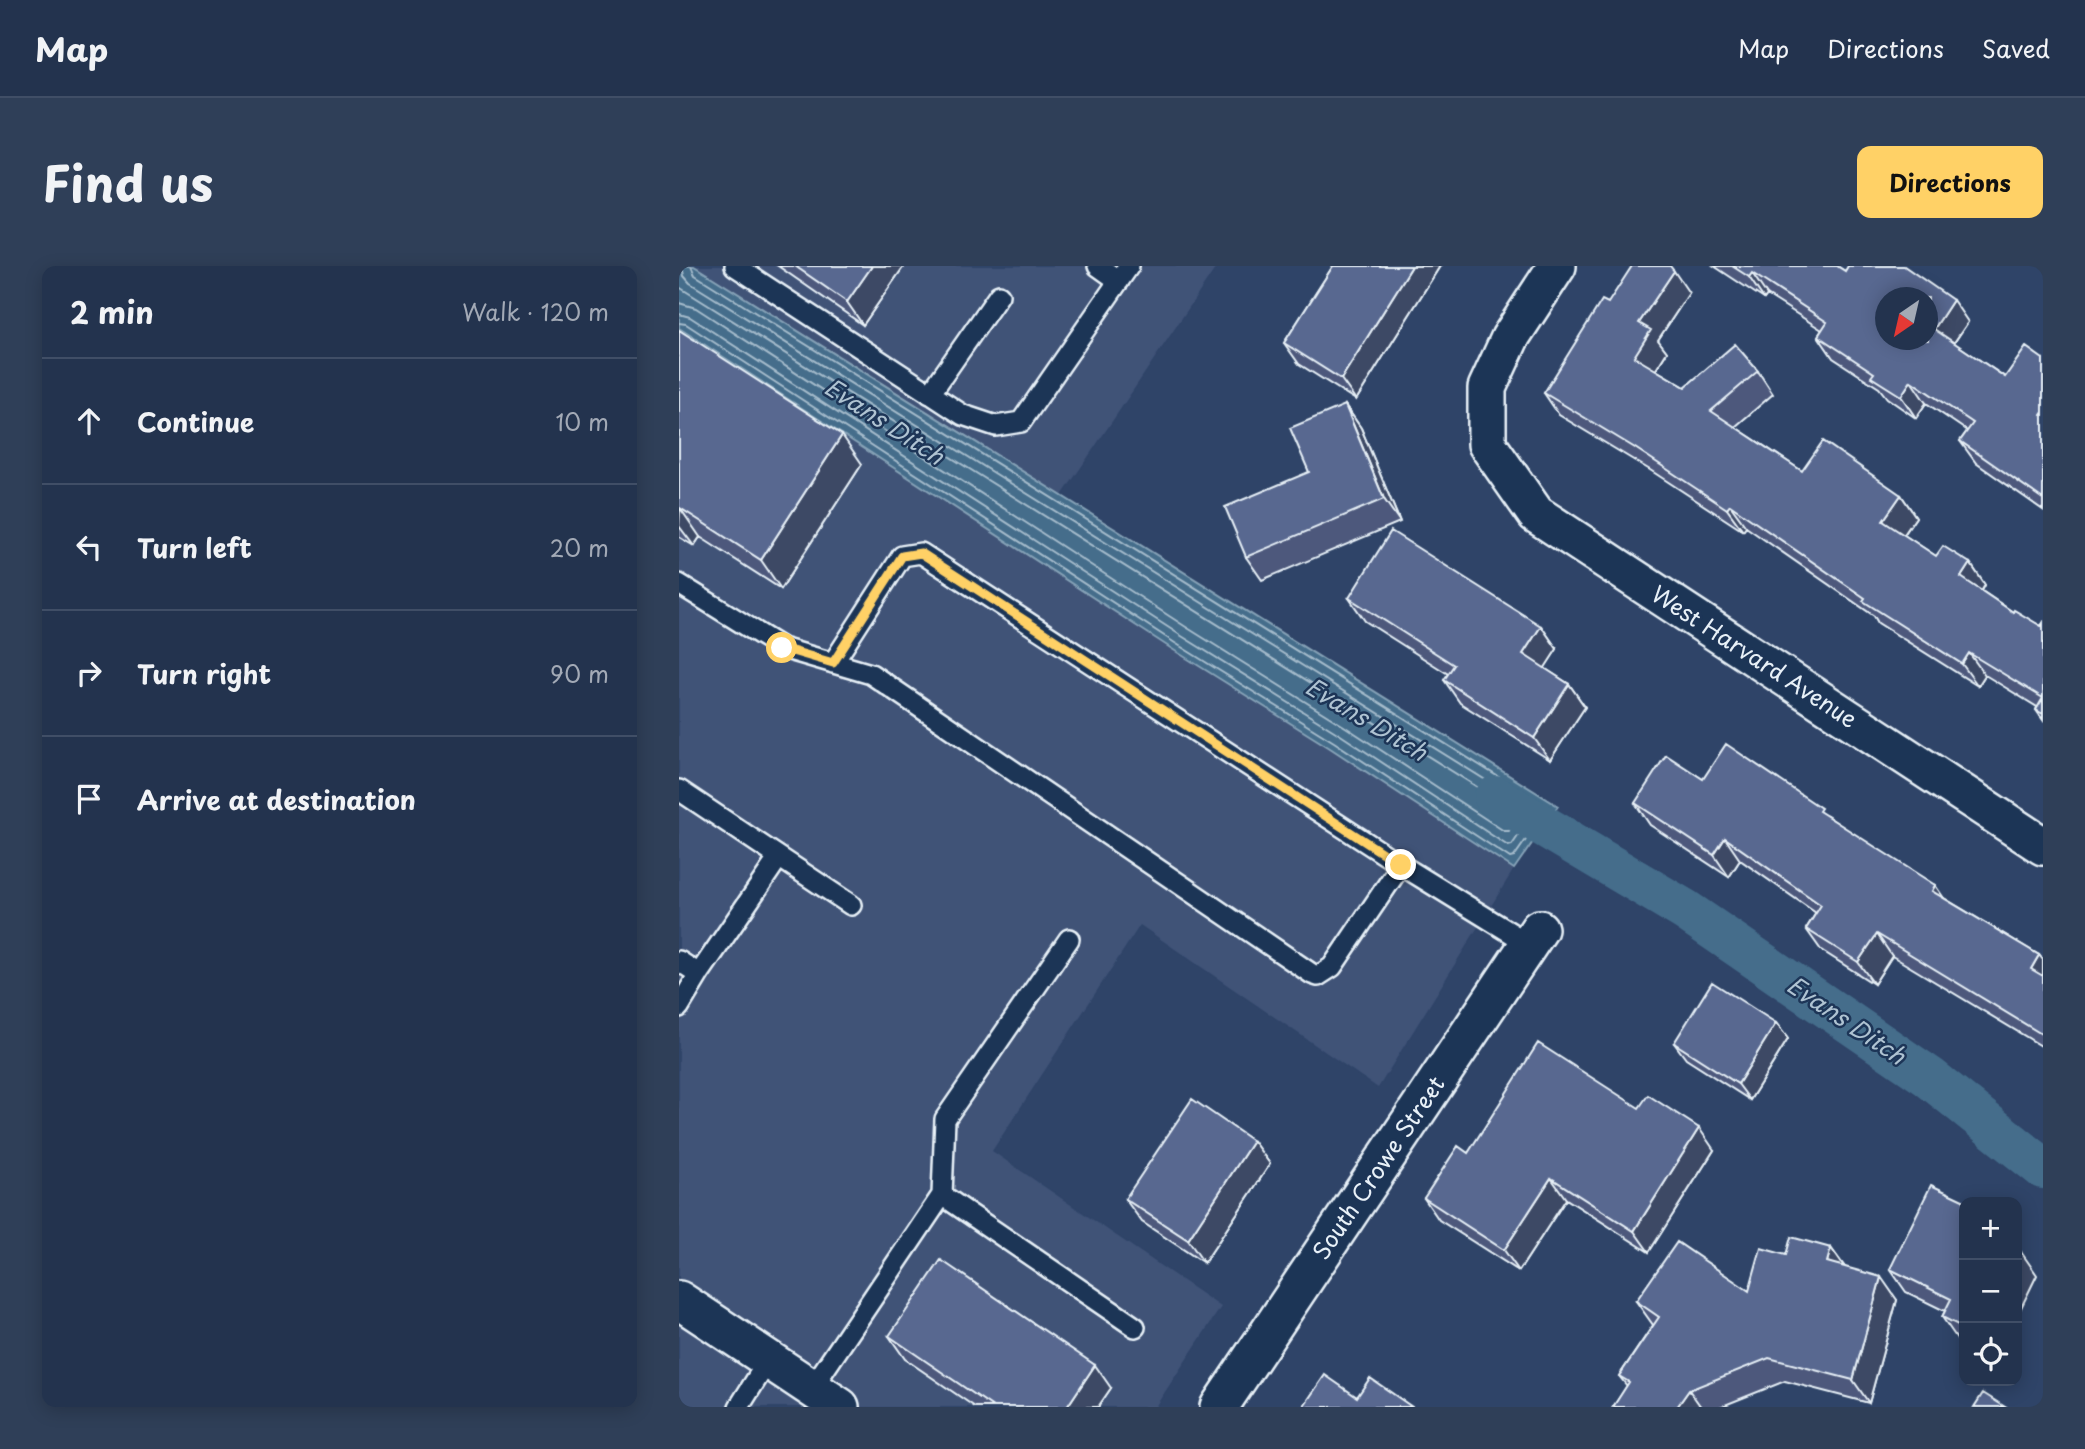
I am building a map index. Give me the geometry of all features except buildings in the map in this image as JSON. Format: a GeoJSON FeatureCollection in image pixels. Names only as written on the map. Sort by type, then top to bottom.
{"type":"FeatureCollection","features":[{"type":"Feature","properties":{"kind":"street","name":"West Harvard Avenue"},"geometry":{"type":"LineString","coordinates":[[1557,266],[1510,338],[1487,388],[1487,444],[1536,514],[2043,846]]}},
{"type":"Feature","properties":{"kind":"street","name":"South Crowe Street"},"geometry":{"type":"LineString","coordinates":[[1219,1407],[1534,937]]}},
{"type":"Feature","properties":{"kind":"street"},"geometry":{"type":"LineString","coordinates":[[679,1300],[826,1397]]}},
{"type":"Feature","properties":{"kind":"lane"},"geometry":{"type":"LineString","coordinates":[[735,266],[963,415],[996,426],[1021,422],[1124,273],[1098,266]]}},
{"type":"Feature","properties":{"kind":"lane"},"geometry":{"type":"LineString","coordinates":[[930,394],[999,295]]}},
{"type":"Feature","properties":{"kind":"lane"},"geometry":{"type":"LineString","coordinates":[[833,663],[902,556],[921,553],[1401,865],[1534,937]]}},
{"type":"Feature","properties":{"kind":"lane"},"geometry":{"type":"LineString","coordinates":[[679,584],[782,648],[870,674],[1312,974],[1318,976],[1332,967],[1401,865]]}},
{"type":"Feature","properties":{"kind":"lane"},"geometry":{"type":"LineString","coordinates":[[679,790],[851,905]]}},
{"type":"Feature","properties":{"kind":"lane"},"geometry":{"type":"LineString","coordinates":[[679,1007],[779,857]]}},
{"type":"Feature","properties":{"kind":"lane"},"geometry":{"type":"LineString","coordinates":[[826,1397],[941,1195],[945,1119],[1069,939]]}},
{"type":"Feature","properties":{"kind":"lane"},"geometry":{"type":"LineString","coordinates":[[679,961],[699,974]]}},
{"type":"Feature","properties":{"kind":"lane"},"geometry":{"type":"LineString","coordinates":[[941,1195],[1135,1327]]}},
{"type":"Feature","properties":{"kind":"lane"},"geometry":{"type":"LineString","coordinates":[[739,1407],[769,1359]]}},
{"type":"Feature","properties":{"kind":"shaded area"},"geometry":{"type":"Polygon","coordinates":[[[694,266],[1217,266],[1061,497],[694,266]]]}},
{"type":"Feature","properties":{"kind":"shaded area"},"geometry":{"type":"Polygon","coordinates":[[[679,328],[1514,869],[1378,1088],[1140,925],[992,1151],[1221,1307],[1155,1407],[679,1407],[679,328]]]}},
{"type":"Feature","properties":{"kind":"water"},"geometry":{"type":"Polygon","coordinates":[[[679,266],[694,266],[1558,806],[1514,869],[679,328],[679,266]]]}},
{"type":"Feature","properties":{"kind":"waterway","name":"Evans Ditch"},"geometry":{"type":"LineString","coordinates":[[1495,797],[1685,910],[1929,1077],[2043,1168]]}},
{"type":"Feature","properties":{"kind":"route"},"geometry":{"type":"LineString","coordinates":[[782,648],[833,663],[902,556],[921,553],[1401,865]]}}]}
